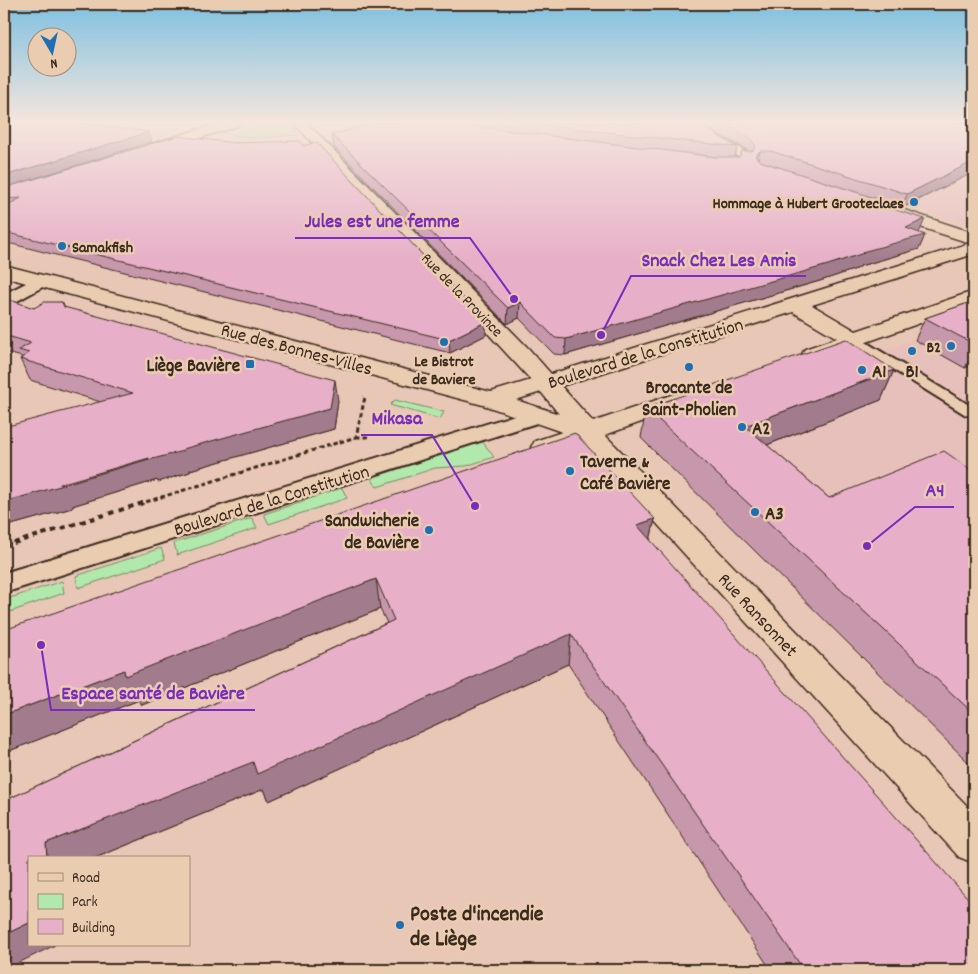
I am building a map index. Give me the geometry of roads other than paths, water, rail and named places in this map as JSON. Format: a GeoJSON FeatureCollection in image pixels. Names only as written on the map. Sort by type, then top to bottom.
{"type":"FeatureCollection","features":[{"type":"Feature","properties":{"kind":"street","name":"Rue de la Province"},"geometry":{"type":"LineString","coordinates":[[342,168],[521,354],[546,383]]}},
{"type":"Feature","properties":{"kind":"street"},"geometry":{"type":"LineString","coordinates":[[873,205],[974,238]]}},
{"type":"Feature","properties":{"kind":"street","name":"Boulevard de la Constitution"},"geometry":{"type":"LineString","coordinates":[[492,400],[974,248]]}},
{"type":"Feature","properties":{"kind":"street","name":"Rue des Bonnes-Villes"},"geometry":{"type":"LineString","coordinates":[[4,271],[492,400],[588,432]]}},
{"type":"Feature","properties":{"kind":"street"},"geometry":{"type":"LineString","coordinates":[[4,301],[40,281]]}},
{"type":"Feature","properties":{"kind":"street"},"geometry":{"type":"LineString","coordinates":[[791,362],[974,297]]}},
{"type":"Feature","properties":{"kind":"street"},"geometry":{"type":"LineString","coordinates":[[797,304],[854,340]]}},
{"type":"Feature","properties":{"kind":"street","name":"Rue Ransonnet"},"geometry":{"type":"LineString","coordinates":[[546,383],[588,432],[974,842]]}},
{"type":"Feature","properties":{"kind":"street"},"geometry":{"type":"LineString","coordinates":[[526,454],[699,394]]}},
{"type":"Feature","properties":{"kind":"street","name":"Boulevard de la Constitution"},"geometry":{"type":"LineString","coordinates":[[4,584],[538,415]]}},
{"type":"Feature","properties":{"kind":"lane"},"geometry":{"type":"LineString","coordinates":[[854,340],[971,412]]}},
{"type":"Feature","properties":{"kind":"place","name":"Hommage à Hubert Grooteclaes"},"geometry":{"type":"Point","coordinates":[914,202]}},
{"type":"Feature","properties":{"kind":"place","name":"Samakfish"},"geometry":{"type":"Point","coordinates":[62,246]}},
{"type":"Feature","properties":{"kind":"place","name":"Jules est une femme"},"geometry":{"type":"Point","coordinates":[514,299]}},
{"type":"Feature","properties":{"kind":"place","name":"Snack Chez Les Amis"},"geometry":{"type":"Point","coordinates":[601,335]}},
{"type":"Feature","properties":{"kind":"place","name":"Le Bistrot de Baviere"},"geometry":{"type":"Point","coordinates":[444,342]}},
{"type":"Feature","properties":{"kind":"place","name":"B2"},"geometry":{"type":"Point","coordinates":[951,346]}},
{"type":"Feature","properties":{"kind":"place","name":"B1"},"geometry":{"type":"Point","coordinates":[912,351]}},
{"type":"Feature","properties":{"kind":"place","name":"Liège Bavière"},"geometry":{"type":"Point","coordinates":[250,364]}},
{"type":"Feature","properties":{"kind":"place","name":"Brocante de Saint-Pholien"},"geometry":{"type":"Point","coordinates":[689,367]}},
{"type":"Feature","properties":{"kind":"place","name":"A1"},"geometry":{"type":"Point","coordinates":[862,370]}},
{"type":"Feature","properties":{"kind":"place","name":"A2"},"geometry":{"type":"Point","coordinates":[742,427]}},
{"type":"Feature","properties":{"kind":"place","name":"Taverne & Café Bavière"},"geometry":{"type":"Point","coordinates":[570,471]}},
{"type":"Feature","properties":{"kind":"place","name":"Mikasa"},"geometry":{"type":"Point","coordinates":[475,506]}},
{"type":"Feature","properties":{"kind":"place","name":"A3"},"geometry":{"type":"Point","coordinates":[755,512]}},
{"type":"Feature","properties":{"kind":"place","name":"Sandwicherie de Bavière"},"geometry":{"type":"Point","coordinates":[429,530]}},
{"type":"Feature","properties":{"kind":"place","name":"A4"},"geometry":{"type":"Point","coordinates":[867,546]}},
{"type":"Feature","properties":{"kind":"place","name":"Espace santé de Bavière"},"geometry":{"type":"Point","coordinates":[41,645]}},
{"type":"Feature","properties":{"kind":"place","name":"Poste d'incendie de Liège"},"geometry":{"type":"Point","coordinates":[400,925]}}]}
